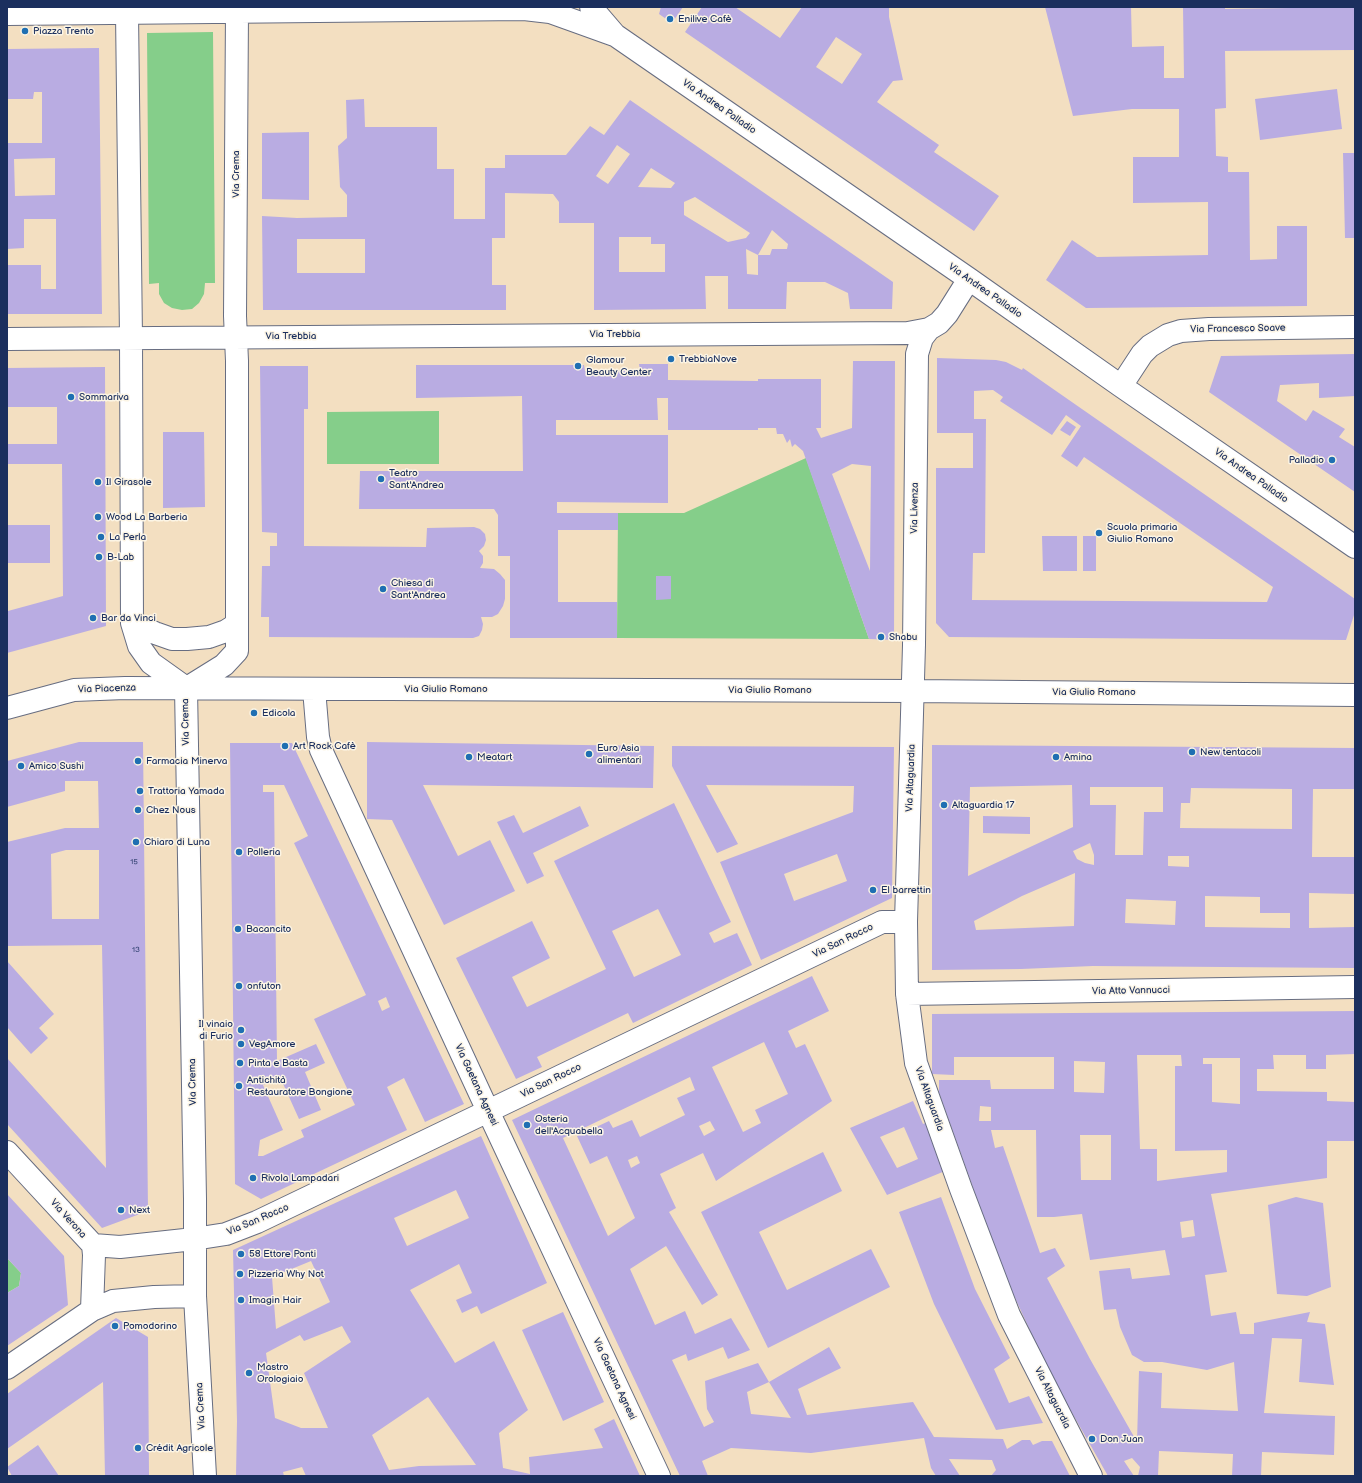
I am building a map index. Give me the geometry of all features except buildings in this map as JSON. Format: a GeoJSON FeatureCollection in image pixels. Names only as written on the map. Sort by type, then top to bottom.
{"type":"FeatureCollection","features":[{"type":"Feature","properties":{"kind":"street"},"geometry":{"type":"LineString","coordinates":[[591,7],[615,35]]}},
{"type":"Feature","properties":{"kind":"street"},"geometry":{"type":"LineString","coordinates":[[7,14],[526,8],[550,12],[615,35]]}},
{"type":"Feature","properties":{"kind":"street","name":"Via Crema"},"geometry":{"type":"LineString","coordinates":[[186,688],[224,665],[237,652],[237,11]]}},
{"type":"Feature","properties":{"kind":"street","name":"Via Crema"},"geometry":{"type":"LineString","coordinates":[[127,13],[131,338],[132,623],[140,646],[151,663],[186,688]]}},
{"type":"Feature","properties":{"kind":"street","name":"Via Andrea Palladio"},"geometry":{"type":"LineString","coordinates":[[615,35],[1355,547]]}},
{"type":"Feature","properties":{"kind":"street","name":"Via Trebbia"},"geometry":{"type":"LineString","coordinates":[[236,337],[920,332],[939,323],[947,314],[969,279]]}},
{"type":"Feature","properties":{"kind":"street","name":"Via Francesco Soave"},"geometry":{"type":"LineString","coordinates":[[1121,386],[1146,350],[1168,335],[1180,331],[1209,328],[1355,327]]}},
{"type":"Feature","properties":{"kind":"street","name":"Via Livenza"},"geometry":{"type":"LineString","coordinates":[[913,691],[917,354],[922,338],[929,329]]}},
{"type":"Feature","properties":{"kind":"street"},"geometry":{"type":"LineString","coordinates":[[7,339],[236,337]]}},
{"type":"Feature","properties":{"kind":"street"},"geometry":{"type":"LineString","coordinates":[[132,623],[172,639],[210,637],[226,631],[237,624]]}},
{"type":"Feature","properties":{"kind":"street","name":"Via Crema"},"geometry":{"type":"LineString","coordinates":[[186,688],[195,1198],[195,1296],[206,1476]]}},
{"type":"Feature","properties":{"kind":"street","name":"Via Giulio Romano"},"geometry":{"type":"LineString","coordinates":[[186,688],[913,691],[1355,695]]}},
{"type":"Feature","properties":{"kind":"street","name":"Via Piacenza"},"geometry":{"type":"LineString","coordinates":[[7,708],[74,690],[186,688]]}},
{"type":"Feature","properties":{"kind":"street","name":"Via Gaetana Agnesi"},"geometry":{"type":"LineString","coordinates":[[314,688],[318,737],[321,750],[659,1476]]}},
{"type":"Feature","properties":{"kind":"street","name":"Via Altaguardia"},"geometry":{"type":"LineString","coordinates":[[913,691],[906,922],[907,994],[916,1062],[972,1218],[1009,1315],[1091,1476]]}},
{"type":"Feature","properties":{"kind":"street","name":"Via San Rocco"},"geometry":{"type":"LineString","coordinates":[[194,1239],[226,1234],[239,1230],[882,922],[906,922]]}},
{"type":"Feature","properties":{"kind":"street","name":"Via Atto Vannucci"},"geometry":{"type":"LineString","coordinates":[[907,994],[1355,987]]}},
{"type":"Feature","properties":{"kind":"street","name":"Via Verona"},"geometry":{"type":"LineString","coordinates":[[7,1152],[93,1246],[120,1247],[194,1239]]}},
{"type":"Feature","properties":{"kind":"street"},"geometry":{"type":"LineString","coordinates":[[92,1310],[93,1246]]}},
{"type":"Feature","properties":{"kind":"street"},"geometry":{"type":"LineString","coordinates":[[7,1368],[92,1310],[113,1301],[195,1296]]}},
{"type":"Feature","properties":{"kind":"green space"},"geometry":{"type":"Polygon","coordinates":[[[213,32],[215,283],[205,283],[204,294],[199,303],[192,309],[182,310],[172,308],[164,303],[159,294],[159,283],[149,284],[147,33],[213,32]]]}},
{"type":"Feature","properties":{"kind":"green space"},"geometry":{"type":"Polygon","coordinates":[[[439,411],[439,464],[327,464],[327,412],[439,411]]]}},
{"type":"Feature","properties":{"kind":"green space"},"geometry":{"type":"Polygon","coordinates":[[[806,458],[869,639],[617,638],[618,513],[684,513],[806,458]]]}},
{"type":"Feature","properties":{"kind":"green space"},"geometry":{"type":"Polygon","coordinates":[[[7,1258],[21,1273],[19,1286],[7,1293],[7,1258]]]}},
{"type":"Feature","properties":{"kind":"place","name":"Enilive Cafè"},"geometry":{"type":"Point","coordinates":[670,19]}},
{"type":"Feature","properties":{"kind":"place","name":"Piazza Trento"},"geometry":{"type":"Point","coordinates":[25,31]}},
{"type":"Feature","properties":{"kind":"place","name":"TrebbiaNove"},"geometry":{"type":"Point","coordinates":[671,359]}},
{"type":"Feature","properties":{"kind":"place","name":"Glamour Beauty Center"},"geometry":{"type":"Point","coordinates":[578,366]}},
{"type":"Feature","properties":{"kind":"place","name":"Sommariva"},"geometry":{"type":"Point","coordinates":[71,397]}},
{"type":"Feature","properties":{"kind":"place","name":"Palladio"},"geometry":{"type":"Point","coordinates":[1332,460]}},
{"type":"Feature","properties":{"kind":"place","name":"Teatro Sant'Andrea"},"geometry":{"type":"Point","coordinates":[381,479]}},
{"type":"Feature","properties":{"kind":"place","name":"Il Girasole"},"geometry":{"type":"Point","coordinates":[98,482]}},
{"type":"Feature","properties":{"kind":"place","name":"Wood La Barberia"},"geometry":{"type":"Point","coordinates":[98,517]}},
{"type":"Feature","properties":{"kind":"place","name":"Scuola primaria Giulio Romano"},"geometry":{"type":"Point","coordinates":[1099,533]}},
{"type":"Feature","properties":{"kind":"place","name":"La Perla"},"geometry":{"type":"Point","coordinates":[101,537]}},
{"type":"Feature","properties":{"kind":"place","name":"B-Lab"},"geometry":{"type":"Point","coordinates":[99,557]}},
{"type":"Feature","properties":{"kind":"place","name":"Chiesa di Sant'Andrea"},"geometry":{"type":"Point","coordinates":[383,589]}},
{"type":"Feature","properties":{"kind":"place","name":"Bar da Vinci"},"geometry":{"type":"Point","coordinates":[93,618]}},
{"type":"Feature","properties":{"kind":"place","name":"Shabu"},"geometry":{"type":"Point","coordinates":[881,637]}},
{"type":"Feature","properties":{"kind":"place","name":"Edicola"},"geometry":{"type":"Point","coordinates":[254,713]}},
{"type":"Feature","properties":{"kind":"place","name":"Art Rock Cafè"},"geometry":{"type":"Point","coordinates":[285,746]}},
{"type":"Feature","properties":{"kind":"place","name":"New tentacoli"},"geometry":{"type":"Point","coordinates":[1192,752]}},
{"type":"Feature","properties":{"kind":"place","name":"Euro Asia alimentari"},"geometry":{"type":"Point","coordinates":[589,754]}},
{"type":"Feature","properties":{"kind":"place","name":"Meatart"},"geometry":{"type":"Point","coordinates":[469,757]}},
{"type":"Feature","properties":{"kind":"place","name":"Amina"},"geometry":{"type":"Point","coordinates":[1056,757]}},
{"type":"Feature","properties":{"kind":"place","name":"Farmacia Minerva"},"geometry":{"type":"Point","coordinates":[138,761]}},
{"type":"Feature","properties":{"kind":"place","name":"Amico Sushi"},"geometry":{"type":"Point","coordinates":[21,766]}},
{"type":"Feature","properties":{"kind":"place","name":"Trattoria Yamada"},"geometry":{"type":"Point","coordinates":[140,791]}},
{"type":"Feature","properties":{"kind":"place","name":"Altaguardia 17"},"geometry":{"type":"Point","coordinates":[944,805]}},
{"type":"Feature","properties":{"kind":"place","name":"Chez Nous"},"geometry":{"type":"Point","coordinates":[138,810]}},
{"type":"Feature","properties":{"kind":"place","name":"Chiaro di Luna"},"geometry":{"type":"Point","coordinates":[136,842]}},
{"type":"Feature","properties":{"kind":"place","name":"Polleria"},"geometry":{"type":"Point","coordinates":[239,852]}},
{"type":"Feature","properties":{"kind":"place","name":"El barrettin"},"geometry":{"type":"Point","coordinates":[873,890]}},
{"type":"Feature","properties":{"kind":"place","name":"Bacancito"},"geometry":{"type":"Point","coordinates":[238,929]}},
{"type":"Feature","properties":{"kind":"place","name":"onfuton"},"geometry":{"type":"Point","coordinates":[239,986]}},
{"type":"Feature","properties":{"kind":"place","name":"Il vinaio di Furio"},"geometry":{"type":"Point","coordinates":[241,1030]}},
{"type":"Feature","properties":{"kind":"place","name":"VegAmore"},"geometry":{"type":"Point","coordinates":[241,1044]}},
{"type":"Feature","properties":{"kind":"place","name":"Pinta e Basta"},"geometry":{"type":"Point","coordinates":[240,1063]}},
{"type":"Feature","properties":{"kind":"place","name":"Antichità Restauratore Bongione"},"geometry":{"type":"Point","coordinates":[239,1086]}},
{"type":"Feature","properties":{"kind":"place","name":"Osteria dell'Acquabella"},"geometry":{"type":"Point","coordinates":[527,1125]}},
{"type":"Feature","properties":{"kind":"place","name":"Rivola Lampadari"},"geometry":{"type":"Point","coordinates":[253,1178]}},
{"type":"Feature","properties":{"kind":"place","name":"Next"},"geometry":{"type":"Point","coordinates":[121,1210]}},
{"type":"Feature","properties":{"kind":"place","name":"58 Ettore Ponti"},"geometry":{"type":"Point","coordinates":[241,1254]}},
{"type":"Feature","properties":{"kind":"place","name":"Pizzeria Why Not"},"geometry":{"type":"Point","coordinates":[240,1274]}},
{"type":"Feature","properties":{"kind":"place","name":"Imagin Hair"},"geometry":{"type":"Point","coordinates":[241,1300]}},
{"type":"Feature","properties":{"kind":"place","name":"Pomodorino"},"geometry":{"type":"Point","coordinates":[115,1326]}},
{"type":"Feature","properties":{"kind":"place","name":"Mastro Orologiaio"},"geometry":{"type":"Point","coordinates":[249,1373]}},
{"type":"Feature","properties":{"kind":"place","name":"Don Juan"},"geometry":{"type":"Point","coordinates":[1092,1439]}},
{"type":"Feature","properties":{"kind":"place","name":"Crédit Agricole"},"geometry":{"type":"Point","coordinates":[138,1448]}}]}
